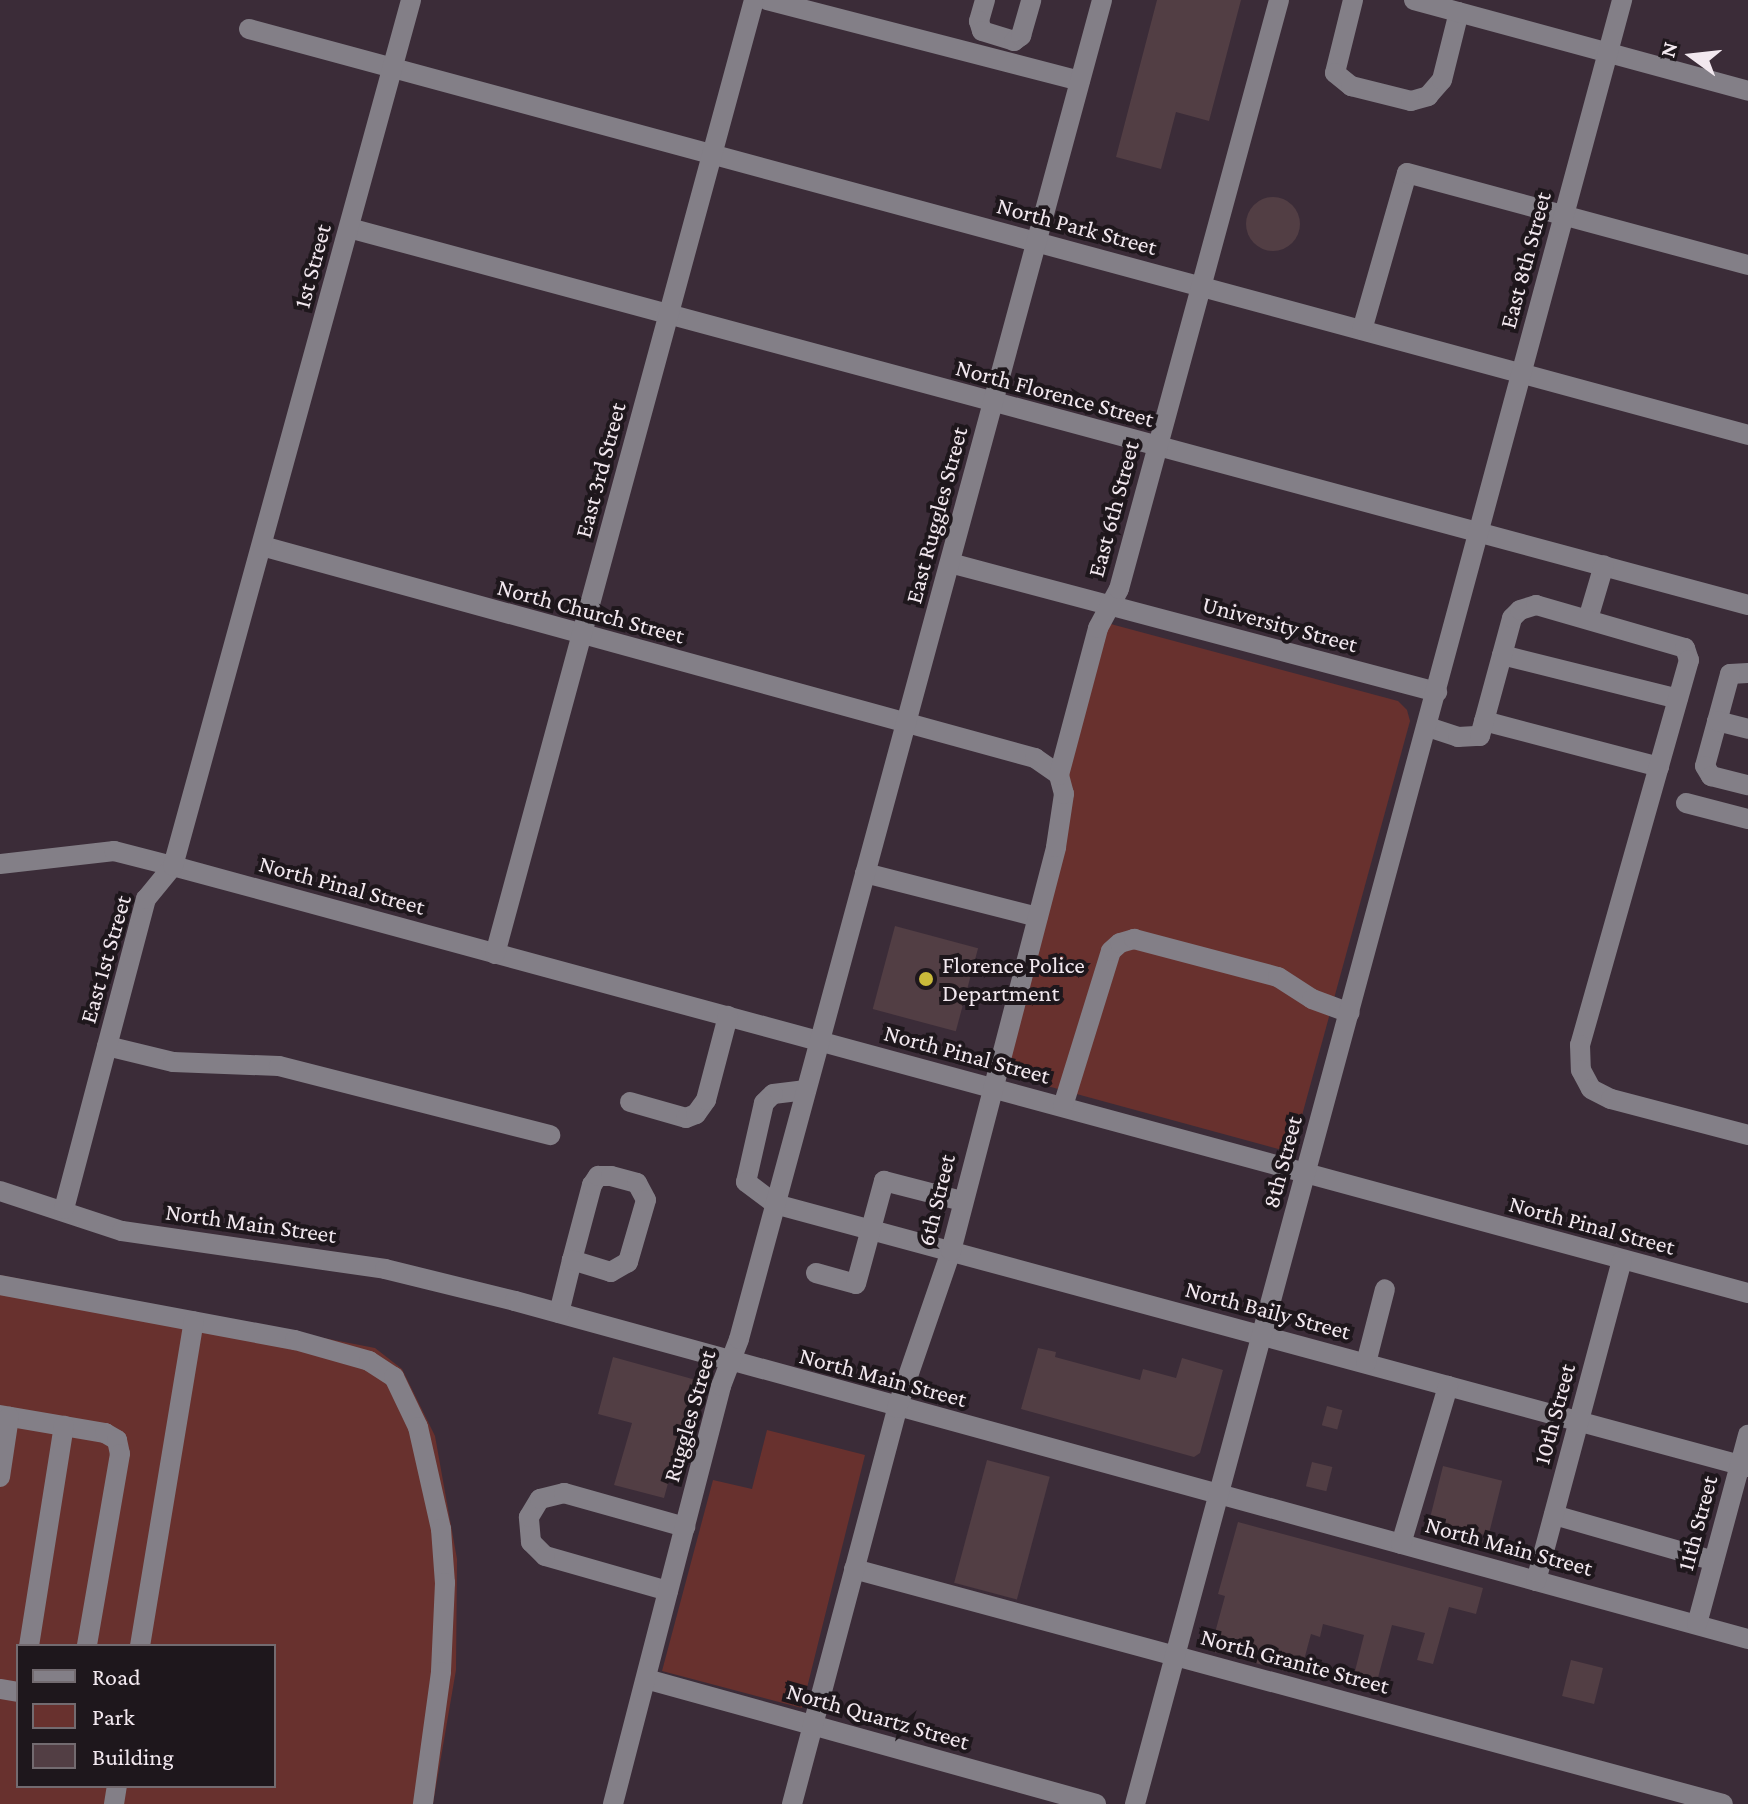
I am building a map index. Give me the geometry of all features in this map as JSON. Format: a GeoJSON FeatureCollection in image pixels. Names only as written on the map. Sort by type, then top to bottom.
{"type":"FeatureCollection","features":[{"type":"Feature","properties":{"kind":"street","name":"1st Street"},"geometry":{"type":"LineString","coordinates":[[262,546],[411,0]]}},
{"type":"Feature","properties":{"kind":"street","name":"East 3rd Street"},"geometry":{"type":"LineString","coordinates":[[495,954],[754,0]]}},
{"type":"Feature","properties":{"kind":"street"},"geometry":{"type":"LineString","coordinates":[[767,0],[1080,81]]}},
{"type":"Feature","properties":{"kind":"street"},"geometry":{"type":"LineString","coordinates":[[985,0],[979,21],[982,31],[1014,41],[1021,36],[1031,0]]}},
{"type":"Feature","properties":{"kind":"street","name":"East Ruggles Street"},"geometry":{"type":"LineString","coordinates":[[819,1043],[1102,0]]}},
{"type":"Feature","properties":{"kind":"street","name":"East 6th Street"},"geometry":{"type":"LineString","coordinates":[[1111,606],[1279,0]]}},
{"type":"Feature","properties":{"kind":"street"},"geometry":{"type":"LineString","coordinates":[[1353,0],[1335,73],[1351,86],[1411,101],[1428,96],[1442,80],[1459,12]]}},
{"type":"Feature","properties":{"kind":"street"},"geometry":{"type":"LineString","coordinates":[[1414,0],[1748,91]]}},
{"type":"Feature","properties":{"kind":"street","name":"East 8th Street"},"geometry":{"type":"LineString","coordinates":[[1478,533],[1622,0]]}},
{"type":"Feature","properties":{"kind":"street","name":"North Park Street"},"geometry":{"type":"LineString","coordinates":[[249,29],[1748,435]]}},
{"type":"Feature","properties":{"kind":"street"},"geometry":{"type":"LineString","coordinates":[[1362,330],[1407,173],[1748,265]]}},
{"type":"Feature","properties":{"kind":"street","name":"North Florence Street"},"geometry":{"type":"LineString","coordinates":[[349,228],[1748,605]]}},
{"type":"Feature","properties":{"kind":"street","name":"8th Street"},"geometry":{"type":"LineString","coordinates":[[1135,1804],[1478,533]]}},
{"type":"Feature","properties":{"kind":"street","name":"North Church Street"},"geometry":{"type":"LineString","coordinates":[[262,546],[1035,758],[1059,775]]}},
{"type":"Feature","properties":{"kind":"street","name":"East 1st Street"},"geometry":{"type":"LineString","coordinates":[[64,1209],[146,899],[173,866],[262,546]]}},
{"type":"Feature","properties":{"kind":"street","name":"University Street"},"geometry":{"type":"LineString","coordinates":[[950,563],[1437,692]]}},
{"type":"Feature","properties":{"kind":"street"},"geometry":{"type":"LineString","coordinates":[[1588,619],[1604,565]]}},
{"type":"Feature","properties":{"kind":"street"},"geometry":{"type":"LineString","coordinates":[[1428,727],[1458,737],[1480,736],[1512,618],[1520,610],[1536,605],[1685,648],[1689,660],[1580,1045],[1581,1070],[1591,1089],[1611,1099],[1748,1135]]}},
{"type":"Feature","properties":{"kind":"street","name":"6th Street"},"geometry":{"type":"LineString","coordinates":[[792,1804],[897,1408],[951,1251],[990,1087],[1056,847],[1064,794],[1059,775],[1098,628],[1111,606]]}},
{"type":"Feature","properties":{"kind":"street"},"geometry":{"type":"LineString","coordinates":[[1502,655],[1678,699]]}},
{"type":"Feature","properties":{"kind":"street"},"geometry":{"type":"LineString","coordinates":[[1748,673],[1730,674],[1705,766],[1711,776],[1748,785]]}},
{"type":"Feature","properties":{"kind":"street"},"geometry":{"type":"LineString","coordinates":[[1484,721],[1659,767]]}},
{"type":"Feature","properties":{"kind":"street"},"geometry":{"type":"LineString","coordinates":[[1717,721],[1748,729]]}},
{"type":"Feature","properties":{"kind":"street"},"geometry":{"type":"LineString","coordinates":[[1686,803],[1748,819]]}},
{"type":"Feature","properties":{"kind":"street","name":"North Pinal Street"},"geometry":{"type":"LineString","coordinates":[[0,864],[114,851],[1748,1293]]}},
{"type":"Feature","properties":{"kind":"street"},"geometry":{"type":"LineString","coordinates":[[865,873],[1037,917]]}},
{"type":"Feature","properties":{"kind":"street"},"geometry":{"type":"LineString","coordinates":[[1063,1106],[1111,951],[1120,943],[1134,939],[1278,977],[1312,999],[1350,1013]]}},
{"type":"Feature","properties":{"kind":"street"},"geometry":{"type":"LineString","coordinates":[[630,1102],[686,1118],[696,1114],[706,1100],[728,1016]]}},
{"type":"Feature","properties":{"kind":"street","name":"Ruggles Street"},"geometry":{"type":"LineString","coordinates":[[613,1804],[685,1527],[819,1043]]}},
{"type":"Feature","properties":{"kind":"street"},"geometry":{"type":"LineString","coordinates":[[107,1046],[173,1062],[279,1066],[550,1135]]}},
{"type":"Feature","properties":{"kind":"street"},"geometry":{"type":"LineString","coordinates":[[775,1204],[746,1182],[764,1103],[773,1094],[806,1090]]}},
{"type":"Feature","properties":{"kind":"street"},"geometry":{"type":"LineString","coordinates":[[559,1313],[572,1260],[598,1176],[637,1183],[646,1200],[628,1262],[611,1272],[572,1260]]}},
{"type":"Feature","properties":{"kind":"street"},"geometry":{"type":"LineString","coordinates":[[816,1273],[856,1284],[884,1181],[962,1201]]}},
{"type":"Feature","properties":{"kind":"street","name":"North Main Street"},"geometry":{"type":"LineString","coordinates":[[0,1191],[64,1209],[122,1231],[385,1269],[559,1313],[1748,1639]]}},
{"type":"Feature","properties":{"kind":"street","name":"North Baily Street"},"geometry":{"type":"LineString","coordinates":[[775,1204],[1744,1466]]}},
{"type":"Feature","properties":{"kind":"street","name":"10th Street"},"geometry":{"type":"LineString","coordinates":[[1536,1581],[1622,1261]]}},
{"type":"Feature","properties":{"kind":"street"},"geometry":{"type":"LineString","coordinates":[[0,1285],[194,1321],[369,1361],[394,1377],[408,1399],[441,1529],[445,1583],[441,1672],[423,1804]]}},
{"type":"Feature","properties":{"kind":"street"},"geometry":{"type":"LineString","coordinates":[[1366,1363],[1385,1289]]}},
{"type":"Feature","properties":{"kind":"street"},"geometry":{"type":"LineString","coordinates":[[140,1644],[194,1321]]}},
{"type":"Feature","properties":{"kind":"street"},"geometry":{"type":"LineString","coordinates":[[1401,1544],[1448,1386]]}},
{"type":"Feature","properties":{"kind":"street"},"geometry":{"type":"LineString","coordinates":[[0,1477],[5,1416],[105,1433],[117,1440],[120,1454],[87,1644]]}},
{"type":"Feature","properties":{"kind":"street"},"geometry":{"type":"LineString","coordinates":[[29,1644],[64,1426]]}},
{"type":"Feature","properties":{"kind":"street","name":"11th Street"},"geometry":{"type":"LineString","coordinates":[[1697,1624],[1744,1466],[1748,1435]]}},
{"type":"Feature","properties":{"kind":"street"},"geometry":{"type":"LineString","coordinates":[[668,1591],[545,1556],[531,1542],[529,1517],[540,1499],[564,1493],[685,1527]]}},
{"type":"Feature","properties":{"kind":"street"},"geometry":{"type":"LineString","coordinates":[[1554,1515],[1714,1561]]}},
{"type":"Feature","properties":{"kind":"street","name":"North Granite Street"},"geometry":{"type":"LineString","coordinates":[[854,1569],[1723,1804]]}},
{"type":"Feature","properties":{"kind":"street","name":"North Quartz Street"},"geometry":{"type":"LineString","coordinates":[[646,1679],[1096,1804]]}},
{"type":"Feature","properties":{"kind":"green space"},"geometry":{"type":"Polygon","coordinates":[[[1107,623],[1398,701],[1407,710],[1410,721],[1295,1141],[1282,1150],[1007,1075],[1068,776],[1107,623]]]}},
{"type":"Feature","properties":{"kind":"green space"},"geometry":{"type":"Polygon","coordinates":[[[0,1275],[375,1348],[402,1369],[435,1436],[457,1559],[456,1670],[433,1804],[0,1804],[0,1275]]]}},
{"type":"Feature","properties":{"kind":"green space"},"geometry":{"type":"Polygon","coordinates":[[[767,1430],[865,1455],[802,1708],[662,1671],[713,1480],[752,1489],[767,1430]]]}},
{"type":"Feature","properties":{"kind":"building"},"geometry":{"type":"Polygon","coordinates":[[[1157,0],[1241,0],[1209,121],[1176,112],[1161,169],[1116,157],[1157,0]]]}},
{"type":"Feature","properties":{"kind":"building"},"geometry":{"type":"Polygon","coordinates":[[[1273,197],[1292,205],[1300,224],[1292,243],[1273,251],[1254,243],[1246,224],[1254,205],[1273,197]]]}},
{"type":"Feature","properties":{"kind":"building","name":"Florence Police Department"},"geometry":{"type":"Polygon","coordinates":[[[895,926],[978,948],[956,1031],[873,1009],[895,926]]]}},
{"type":"Feature","properties":{"kind":"building"},"geometry":{"type":"Polygon","coordinates":[[[1038,1348],[1056,1352],[1055,1357],[1140,1380],[1143,1369],[1176,1378],[1182,1358],[1223,1370],[1200,1453],[1194,1457],[1021,1409],[1038,1348]]]}},
{"type":"Feature","properties":{"kind":"building"},"geometry":{"type":"Polygon","coordinates":[[[613,1357],[696,1380],[664,1498],[614,1485],[632,1423],[598,1414],[613,1357]]]}},
{"type":"Feature","properties":{"kind":"building"},"geometry":{"type":"Polygon","coordinates":[[[1327,1406],[1342,1410],[1337,1429],[1322,1425],[1327,1406]]]}},
{"type":"Feature","properties":{"kind":"building"},"geometry":{"type":"Polygon","coordinates":[[[987,1460],[1050,1477],[1017,1599],[954,1583],[987,1460]]]}},
{"type":"Feature","properties":{"kind":"building"},"geometry":{"type":"Polygon","coordinates":[[[1312,1462],[1332,1467],[1326,1491],[1306,1486],[1312,1462]]]}},
{"type":"Feature","properties":{"kind":"building"},"geometry":{"type":"Polygon","coordinates":[[[1443,1466],[1502,1481],[1488,1536],[1429,1521],[1443,1466]]]}},
{"type":"Feature","properties":{"kind":"building"},"geometry":{"type":"Polygon","coordinates":[[[1238,1522],[1483,1588],[1476,1614],[1449,1607],[1433,1664],[1417,1660],[1425,1633],[1392,1625],[1375,1689],[1352,1683],[1364,1635],[1323,1624],[1320,1637],[1311,1634],[1300,1675],[1210,1651],[1225,1596],[1218,1594],[1238,1522]]]}},
{"type":"Feature","properties":{"kind":"building"},"geometry":{"type":"Polygon","coordinates":[[[1571,1660],[1603,1668],[1594,1704],[1562,1696],[1571,1660]]]}},
{"type":"Feature","properties":{"kind":"place","name":"Florence Police Department"},"geometry":{"type":"Point","coordinates":[926,979]}}]}
